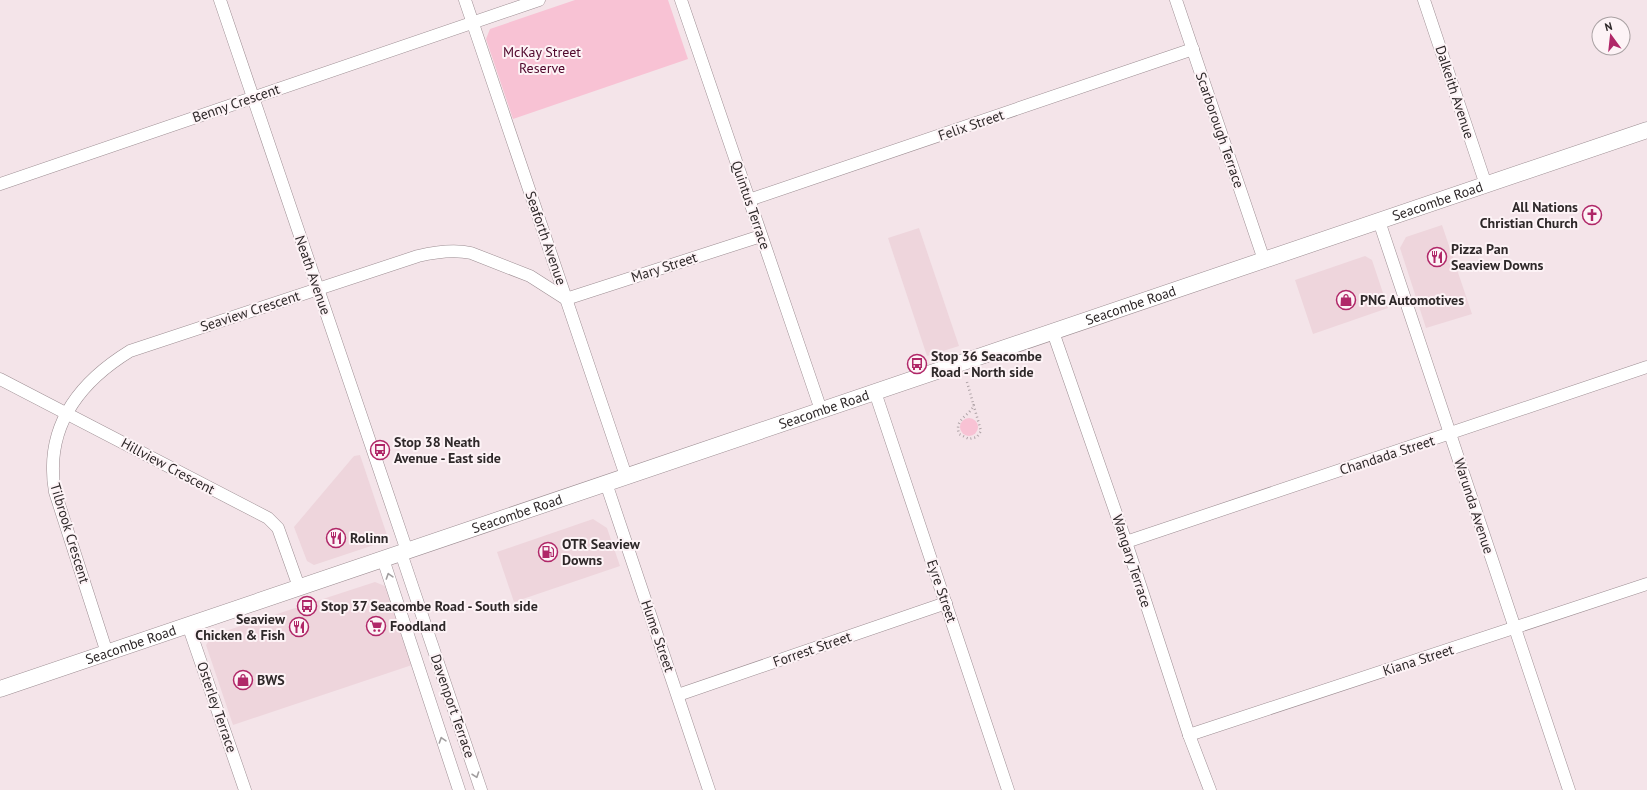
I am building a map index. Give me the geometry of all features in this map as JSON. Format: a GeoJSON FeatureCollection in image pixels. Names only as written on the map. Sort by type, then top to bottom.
{"type":"FeatureCollection","features":[{"type":"Feature","properties":{"kind":"main road","name":"Seacombe Road"},"geometry":{"type":"LineString","coordinates":[[0,689],[1647,130]]}},
{"type":"Feature","properties":{"kind":"street","name":"Neath Avenue"},"geometry":{"type":"LineString","coordinates":[[220,0],[318,288],[404,552]]}},
{"type":"Feature","properties":{"kind":"street","name":"Seaforth Avenue"},"geometry":{"type":"LineString","coordinates":[[465,0],[626,476]]}},
{"type":"Feature","properties":{"kind":"street","name":"Benny Crescent"},"geometry":{"type":"LineString","coordinates":[[0,184],[539,0]]}},
{"type":"Feature","properties":{"kind":"street","name":"Quintus Terrace"},"geometry":{"type":"LineString","coordinates":[[681,0],[821,410]]}},
{"type":"Feature","properties":{"kind":"street","name":"Scarborough Terrace"},"geometry":{"type":"LineString","coordinates":[[1176,0],[1264,260]]}},
{"type":"Feature","properties":{"kind":"street","name":"Dalkeith Avenue"},"geometry":{"type":"LineString","coordinates":[[1424,0],[1486,185]]}},
{"type":"Feature","properties":{"kind":"street","name":"Felix Street"},"geometry":{"type":"LineString","coordinates":[[749,200],[1193,49]]}},
{"type":"Feature","properties":{"kind":"street","name":"Warunda Avenue"},"geometry":{"type":"LineString","coordinates":[[1379,221],[1569,790]]}},
{"type":"Feature","properties":{"kind":"street","name":"Mary Street"},"geometry":{"type":"LineString","coordinates":[[566,299],[762,236]]}},
{"type":"Feature","properties":{"kind":"street","name":"Seaview Crescent"},"geometry":{"type":"LineString","coordinates":[[65,413],[94,377],[112,362],[130,351],[418,256],[461,250],[530,276],[566,299]]}},
{"type":"Feature","properties":{"kind":"street","name":"Wangary Terrace"},"geometry":{"type":"LineString","coordinates":[[1053,332],[1126,542],[1189,735],[1210,790]]}},
{"type":"Feature","properties":{"kind":"street","name":"Chandada Street"},"geometry":{"type":"LineString","coordinates":[[1126,542],[1647,367]]}},
{"type":"Feature","properties":{"kind":"street","name":"Hillview Crescent"},"geometry":{"type":"LineString","coordinates":[[0,379],[274,523],[281,536],[299,587]]}},
{"type":"Feature","properties":{"kind":"street","name":"Eyre Street"},"geometry":{"type":"LineString","coordinates":[[875,392],[1008,790]]}},
{"type":"Feature","properties":{"kind":"street","name":"Tilbrook Crescent"},"geometry":{"type":"LineString","coordinates":[[65,413],[54,456],[53,481],[55,492],[107,653]]}},
{"type":"Feature","properties":{"kind":"street","name":"Hume Street"},"geometry":{"type":"LineString","coordinates":[[606,483],[678,694],[708,790]]}},
{"type":"Feature","properties":{"kind":"street","name":"Davenport Terrace"},"geometry":{"type":"LineString","coordinates":[[404,552],[481,790]]}},
{"type":"Feature","properties":{"kind":"street","name":"Davenport Terrace"},"geometry":{"type":"LineString","coordinates":[[383,559],[459,790]]}},
{"type":"Feature","properties":{"kind":"street","name":"Kiana Street"},"geometry":{"type":"LineString","coordinates":[[1189,735],[1647,584]]}},
{"type":"Feature","properties":{"kind":"street","name":"Forrest Street"},"geometry":{"type":"LineString","coordinates":[[678,694],[946,603]]}},
{"type":"Feature","properties":{"kind":"street","name":"Osterley Terrace"},"geometry":{"type":"LineString","coordinates":[[188,625],[245,790]]}},
{"type":"Feature","properties":{"kind":"path"},"geometry":{"type":"LineString","coordinates":[[967,382],[974,404],[981,430],[977,437],[969,439],[959,434],[957,426],[959,421],[970,412],[974,404]]}},
{"type":"Feature","properties":{"kind":"shaded area"},"geometry":{"type":"Polygon","coordinates":[[[1442,225],[1472,314],[1426,328],[1400,248],[1406,237],[1442,225]]]}},
{"type":"Feature","properties":{"kind":"shaded area"},"geometry":{"type":"Polygon","coordinates":[[[919,228],[959,346],[927,356],[888,238],[919,228]]]}},
{"type":"Feature","properties":{"kind":"shaded area"},"geometry":{"type":"Polygon","coordinates":[[[1365,256],[1372,260],[1388,308],[1313,334],[1295,280],[1365,256]]]}},
{"type":"Feature","properties":{"kind":"shaded area"},"geometry":{"type":"Polygon","coordinates":[[[360,455],[388,538],[386,541],[314,565],[307,561],[294,527],[354,456],[360,455]]]}},
{"type":"Feature","properties":{"kind":"shaded area"},"geometry":{"type":"Polygon","coordinates":[[[593,519],[607,528],[620,566],[514,602],[497,552],[593,519]]]}},
{"type":"Feature","properties":{"kind":"shaded area"},"geometry":{"type":"Polygon","coordinates":[[[375,582],[385,586],[412,665],[233,725],[206,645],[213,635],[375,582]]]}},
{"type":"Feature","properties":{"kind":"green space","name":"McKay Street Reserve"},"geometry":{"type":"Polygon","coordinates":[[[575,0],[668,0],[688,59],[513,119],[486,39],[490,29],[575,0]]]}},
{"type":"Feature","properties":{"kind":"green space"},"geometry":{"type":"Polygon","coordinates":[[[969,418],[973,419],[977,423],[977,431],[973,435],[969,436],[965,435],[961,431],[960,427],[961,423],[965,419],[969,418]]]}},
{"type":"Feature","properties":{"kind":"place","name":"All Nations Christian Church"},"geometry":{"type":"Point","coordinates":[1592,215]}},
{"type":"Feature","properties":{"kind":"place","name":"Pizza Pan Seaview Downs"},"geometry":{"type":"Point","coordinates":[1437,257]}},
{"type":"Feature","properties":{"kind":"place","name":"PNG Automotives"},"geometry":{"type":"Point","coordinates":[1346,300]}},
{"type":"Feature","properties":{"kind":"place","name":"Stop 36 Seacombe Road - North side"},"geometry":{"type":"Point","coordinates":[917,364]}},
{"type":"Feature","properties":{"kind":"place","name":"Stop 38 Neath Avenue - East side"},"geometry":{"type":"Point","coordinates":[380,450]}},
{"type":"Feature","properties":{"kind":"place","name":"Rolinn"},"geometry":{"type":"Point","coordinates":[336,538]}},
{"type":"Feature","properties":{"kind":"place","name":"OTR Seaview Downs"},"geometry":{"type":"Point","coordinates":[548,552]}},
{"type":"Feature","properties":{"kind":"place","name":"Stop 37 Seacombe Road - South side"},"geometry":{"type":"Point","coordinates":[307,606]}},
{"type":"Feature","properties":{"kind":"place","name":"Foodland"},"geometry":{"type":"Point","coordinates":[376,626]}},
{"type":"Feature","properties":{"kind":"place","name":"Seaview Chicken & Fish"},"geometry":{"type":"Point","coordinates":[299,627]}},
{"type":"Feature","properties":{"kind":"place","name":"BWS"},"geometry":{"type":"Point","coordinates":[243,680]}}]}
